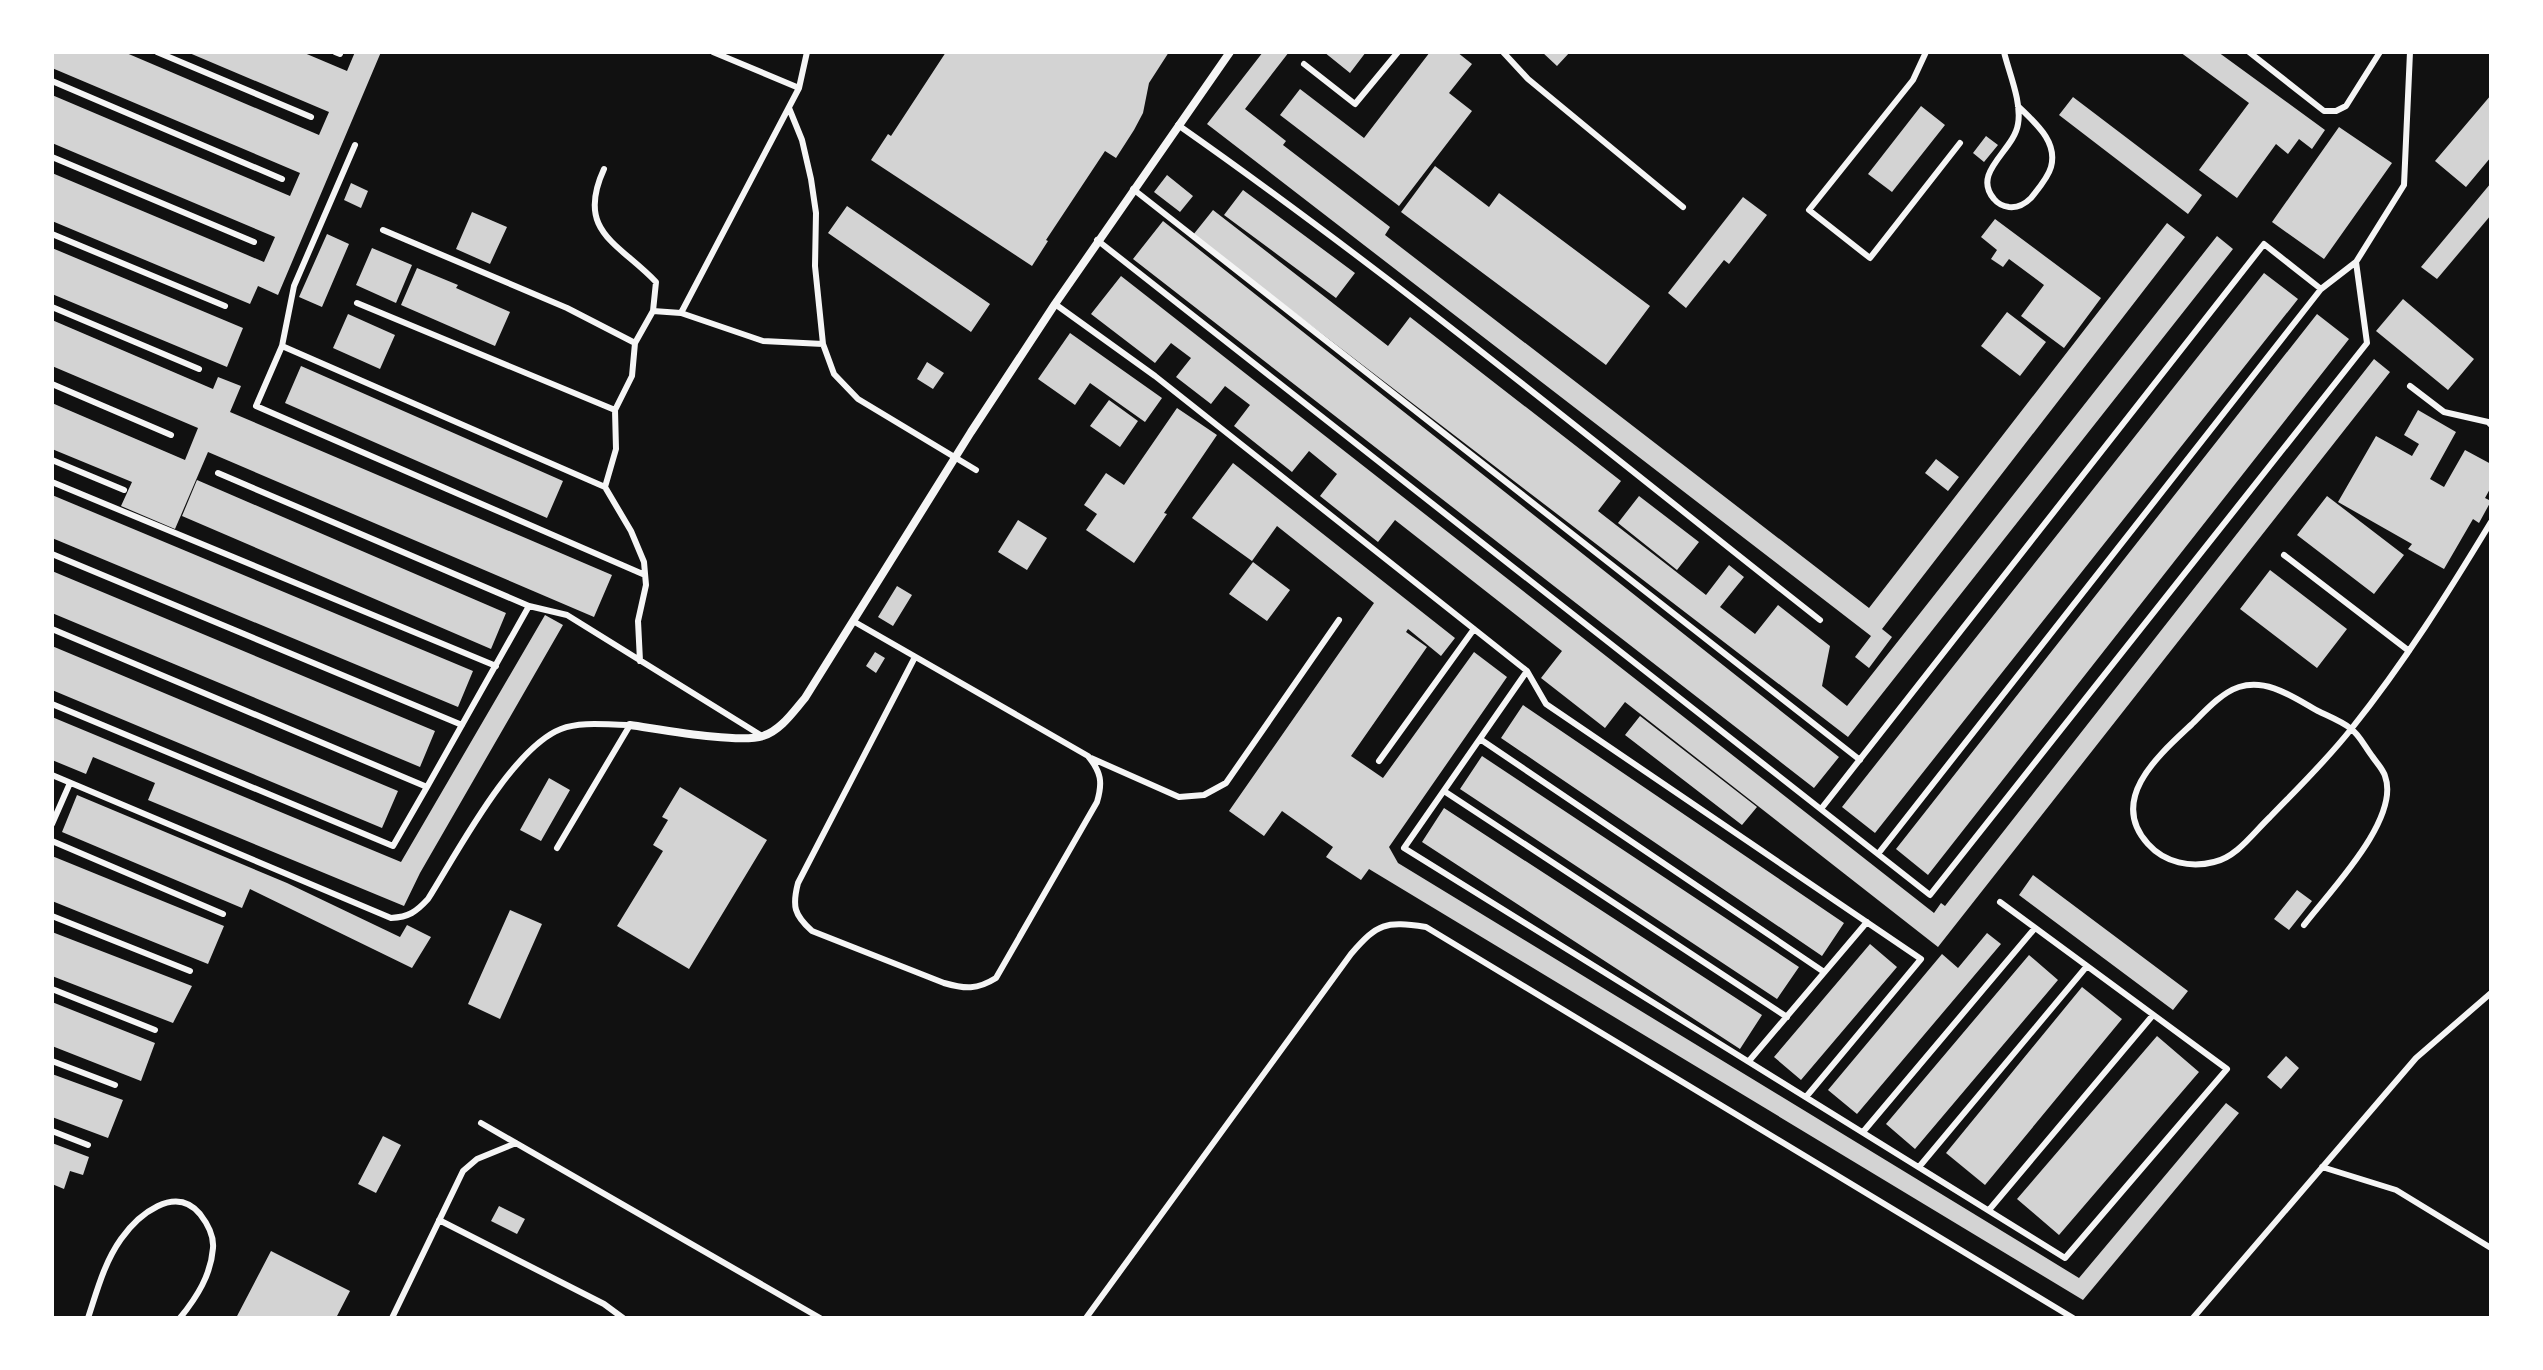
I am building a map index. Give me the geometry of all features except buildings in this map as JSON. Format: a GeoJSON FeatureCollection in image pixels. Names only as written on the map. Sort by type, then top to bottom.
{"type":"FeatureCollection","features":[{"type":"Feature","properties":{"kind":"street"},"geometry":{"type":"LineString","coordinates":[[630,725],[741,738],[762,736],[777,728],[805,698],[955,458],[1097,240],[1230,52]]}},
{"type":"Feature","properties":{"kind":"lane"},"geometry":{"type":"LineString","coordinates":[[157,52],[311,117]]}},
{"type":"Feature","properties":{"kind":"lane"},"geometry":{"type":"LineString","coordinates":[[713,52],[799,88]]}},
{"type":"Feature","properties":{"kind":"lane"},"geometry":{"type":"LineString","coordinates":[[681,313],[799,88],[807,52]]}},
{"type":"Feature","properties":{"kind":"lane"},"geometry":{"type":"LineString","coordinates":[[1304,64],[1355,104],[1398,52]]}},
{"type":"Feature","properties":{"kind":"lane"},"geometry":{"type":"LineString","coordinates":[[1503,52],[1528,79],[1683,207]]}},
{"type":"Feature","properties":{"kind":"lane"},"geometry":{"type":"LineString","coordinates":[[1926,52],[1913,80],[1809,210],[1870,258],[1960,143]]}},
{"type":"Feature","properties":{"kind":"lane"},"geometry":{"type":"LineString","coordinates":[[2004,52],[2018,106],[2019,123],[2012,142],[1990,169],[1986,181],[1991,196],[2002,206],[2015,208],[2027,202],[2039,188],[2050,170],[2053,153],[2048,138],[2018,106]]}},
{"type":"Feature","properties":{"kind":"lane"},"geometry":{"type":"LineString","coordinates":[[2249,52],[2324,111],[2336,111],[2346,106],[2380,52]]}},
{"type":"Feature","properties":{"kind":"lane"},"geometry":{"type":"LineString","coordinates":[[1878,854],[2321,289],[2356,262],[2404,185],[2410,52]]}},
{"type":"Feature","properties":{"kind":"lane"},"geometry":{"type":"LineString","coordinates":[[52,81],[282,179]]}},
{"type":"Feature","properties":{"kind":"lane"},"geometry":{"type":"LineString","coordinates":[[789,108],[802,140],[813,190],[815,266],[823,344],[834,374],[858,399],[976,470]]}},
{"type":"Feature","properties":{"kind":"lane"},"geometry":{"type":"LineString","coordinates":[[1178,125],[1251,176],[1820,620]]}},
{"type":"Feature","properties":{"kind":"lane"},"geometry":{"type":"LineString","coordinates":[[355,145],[294,286],[282,346],[256,406],[645,575]]}},
{"type":"Feature","properties":{"kind":"lane"},"geometry":{"type":"LineString","coordinates":[[52,157],[254,242]]}},
{"type":"Feature","properties":{"kind":"lane"},"geometry":{"type":"LineString","coordinates":[[604,169],[595,188],[594,212],[605,236],[656,282],[653,311],[635,343],[632,376],[615,410],[616,449],[605,487]]}},
{"type":"Feature","properties":{"kind":"lane"},"geometry":{"type":"LineString","coordinates":[[1133,189],[1860,760]]}},
{"type":"Feature","properties":{"kind":"lane"},"geometry":{"type":"LineString","coordinates":[[383,230],[567,308],[635,343]]}},
{"type":"Feature","properties":{"kind":"lane"},"geometry":{"type":"LineString","coordinates":[[52,234],[225,306]]}},
{"type":"Feature","properties":{"kind":"lane"},"geometry":{"type":"LineString","coordinates":[[1097,240],[1930,895],[2367,343],[2356,262]]}},
{"type":"Feature","properties":{"kind":"lane"},"geometry":{"type":"LineString","coordinates":[[1821,809],[2264,244],[2321,289]]}},
{"type":"Feature","properties":{"kind":"lane"},"geometry":{"type":"LineString","coordinates":[[357,303],[615,410]]}},
{"type":"Feature","properties":{"kind":"lane"},"geometry":{"type":"LineString","coordinates":[[1055,304],[1155,376],[1527,671],[1546,704],[1921,959],[1806,1097]]}},
{"type":"Feature","properties":{"kind":"lane"},"geometry":{"type":"LineString","coordinates":[[52,307],[199,369]]}},
{"type":"Feature","properties":{"kind":"lane"},"geometry":{"type":"LineString","coordinates":[[653,311],[681,313],[763,341],[823,344]]}},
{"type":"Feature","properties":{"kind":"lane"},"geometry":{"type":"LineString","coordinates":[[282,346],[605,487],[631,531],[644,562],[646,585],[638,621],[640,661]]}},
{"type":"Feature","properties":{"kind":"lane"},"geometry":{"type":"LineString","coordinates":[[52,384],[171,435]]}},
{"type":"Feature","properties":{"kind":"lane"},"geometry":{"type":"LineString","coordinates":[[2410,386],[2444,412],[2491,425]]}},
{"type":"Feature","properties":{"kind":"lane"},"geometry":{"type":"LineString","coordinates":[[52,460],[124,490]]}},
{"type":"Feature","properties":{"kind":"lane"},"geometry":{"type":"LineString","coordinates":[[218,473],[529,606],[567,615],[762,736]]}},
{"type":"Feature","properties":{"kind":"lane"},"geometry":{"type":"LineString","coordinates":[[52,482],[496,666]]}},
{"type":"Feature","properties":{"kind":"lane"},"geometry":{"type":"LineString","coordinates":[[2304,925],[2373,836],[2384,814],[2388,796],[2385,775],[2352,728],[2269,685],[2239,687],[2215,701],[2152,761],[2140,781],[2134,800],[2135,818],[2142,838],[2156,853],[2176,862],[2197,865],[2218,862],[2236,851],[2311,775],[2352,728],[2409,651],[2491,522]]}},
{"type":"Feature","properties":{"kind":"lane"},"geometry":{"type":"LineString","coordinates":[[52,554],[462,725]]}},
{"type":"Feature","properties":{"kind":"lane"},"geometry":{"type":"LineString","coordinates":[[2284,555],[2409,651]]}},
{"type":"Feature","properties":{"kind":"lane"},"geometry":{"type":"LineString","coordinates":[[52,704],[393,846],[529,606]]}},
{"type":"Feature","properties":{"kind":"lane"},"geometry":{"type":"LineString","coordinates":[[853,621],[1088,756],[1179,797],[1204,795],[1226,783],[1339,620]]}},
{"type":"Feature","properties":{"kind":"lane"},"geometry":{"type":"LineString","coordinates":[[52,629],[427,787]]}},
{"type":"Feature","properties":{"kind":"lane"},"geometry":{"type":"LineString","coordinates":[[1379,761],[1474,629]]}},
{"type":"Feature","properties":{"kind":"lane"},"geometry":{"type":"LineString","coordinates":[[915,657],[798,883],[793,901],[800,920],[812,931],[965,989],[983,986],[996,978],[1097,802],[1102,786],[1099,769],[1088,756]]}},
{"type":"Feature","properties":{"kind":"lane"},"geometry":{"type":"LineString","coordinates":[[1527,671],[1404,848],[2065,1258],[2227,1069],[2000,902]]}},
{"type":"Feature","properties":{"kind":"lane"},"geometry":{"type":"LineString","coordinates":[[52,775],[391,918],[406,918],[417,912],[428,899],[505,777],[533,747],[562,729],[597,724],[630,725],[557,848]]}},
{"type":"Feature","properties":{"kind":"lane"},"geometry":{"type":"LineString","coordinates":[[1480,739],[1824,972]]}},
{"type":"Feature","properties":{"kind":"lane"},"geometry":{"type":"LineString","coordinates":[[52,824],[70,783]]}},
{"type":"Feature","properties":{"kind":"lane"},"geometry":{"type":"LineString","coordinates":[[1444,791],[1787,1017]]}},
{"type":"Feature","properties":{"kind":"lane"},"geometry":{"type":"LineString","coordinates":[[52,841],[223,914]]}},
{"type":"Feature","properties":{"kind":"lane"},"geometry":{"type":"LineString","coordinates":[[52,916],[190,971]]}},
{"type":"Feature","properties":{"kind":"lane"},"geometry":{"type":"LineString","coordinates":[[1749,1061],[1867,922]]}},
{"type":"Feature","properties":{"kind":"lane"},"geometry":{"type":"LineString","coordinates":[[1086,1318],[1351,954],[1371,931],[1396,923],[1426,927],[2073,1318]]}},
{"type":"Feature","properties":{"kind":"lane"},"geometry":{"type":"LineString","coordinates":[[1863,1132],[2035,928]]}},
{"type":"Feature","properties":{"kind":"lane"},"geometry":{"type":"LineString","coordinates":[[1919,1167],[2087,966]]}},
{"type":"Feature","properties":{"kind":"lane"},"geometry":{"type":"LineString","coordinates":[[52,989],[155,1030]]}},
{"type":"Feature","properties":{"kind":"lane"},"geometry":{"type":"LineString","coordinates":[[2193,1318],[2416,1058],[2491,993]]}},
{"type":"Feature","properties":{"kind":"lane"},"geometry":{"type":"LineString","coordinates":[[1989,1210],[2153,1015]]}},
{"type":"Feature","properties":{"kind":"lane"},"geometry":{"type":"LineString","coordinates":[[52,1061],[115,1085]]}},
{"type":"Feature","properties":{"kind":"lane"},"geometry":{"type":"LineString","coordinates":[[481,1123],[820,1318]]}},
{"type":"Feature","properties":{"kind":"lane"},"geometry":{"type":"LineString","coordinates":[[52,1131],[88,1145]]}},
{"type":"Feature","properties":{"kind":"lane"},"geometry":{"type":"LineString","coordinates":[[392,1318],[469,1165],[491,1152],[516,1143]]}},
{"type":"Feature","properties":{"kind":"lane"},"geometry":{"type":"LineString","coordinates":[[2322,1167],[2396,1190],[2491,1248]]}},
{"type":"Feature","properties":{"kind":"lane"},"geometry":{"type":"LineString","coordinates":[[88,1318],[105,1267],[122,1237],[144,1215],[161,1204],[179,1200],[195,1208],[206,1222],[214,1244],[209,1275],[180,1318]]}},
{"type":"Feature","properties":{"kind":"lane"},"geometry":{"type":"LineString","coordinates":[[439,1220],[604,1304],[623,1318]]}},
{"type":"Feature","properties":{"kind":"lane"},"geometry":{"type":"LineString","coordinates":[[2480,1240],[2491,1239]]}}]}
